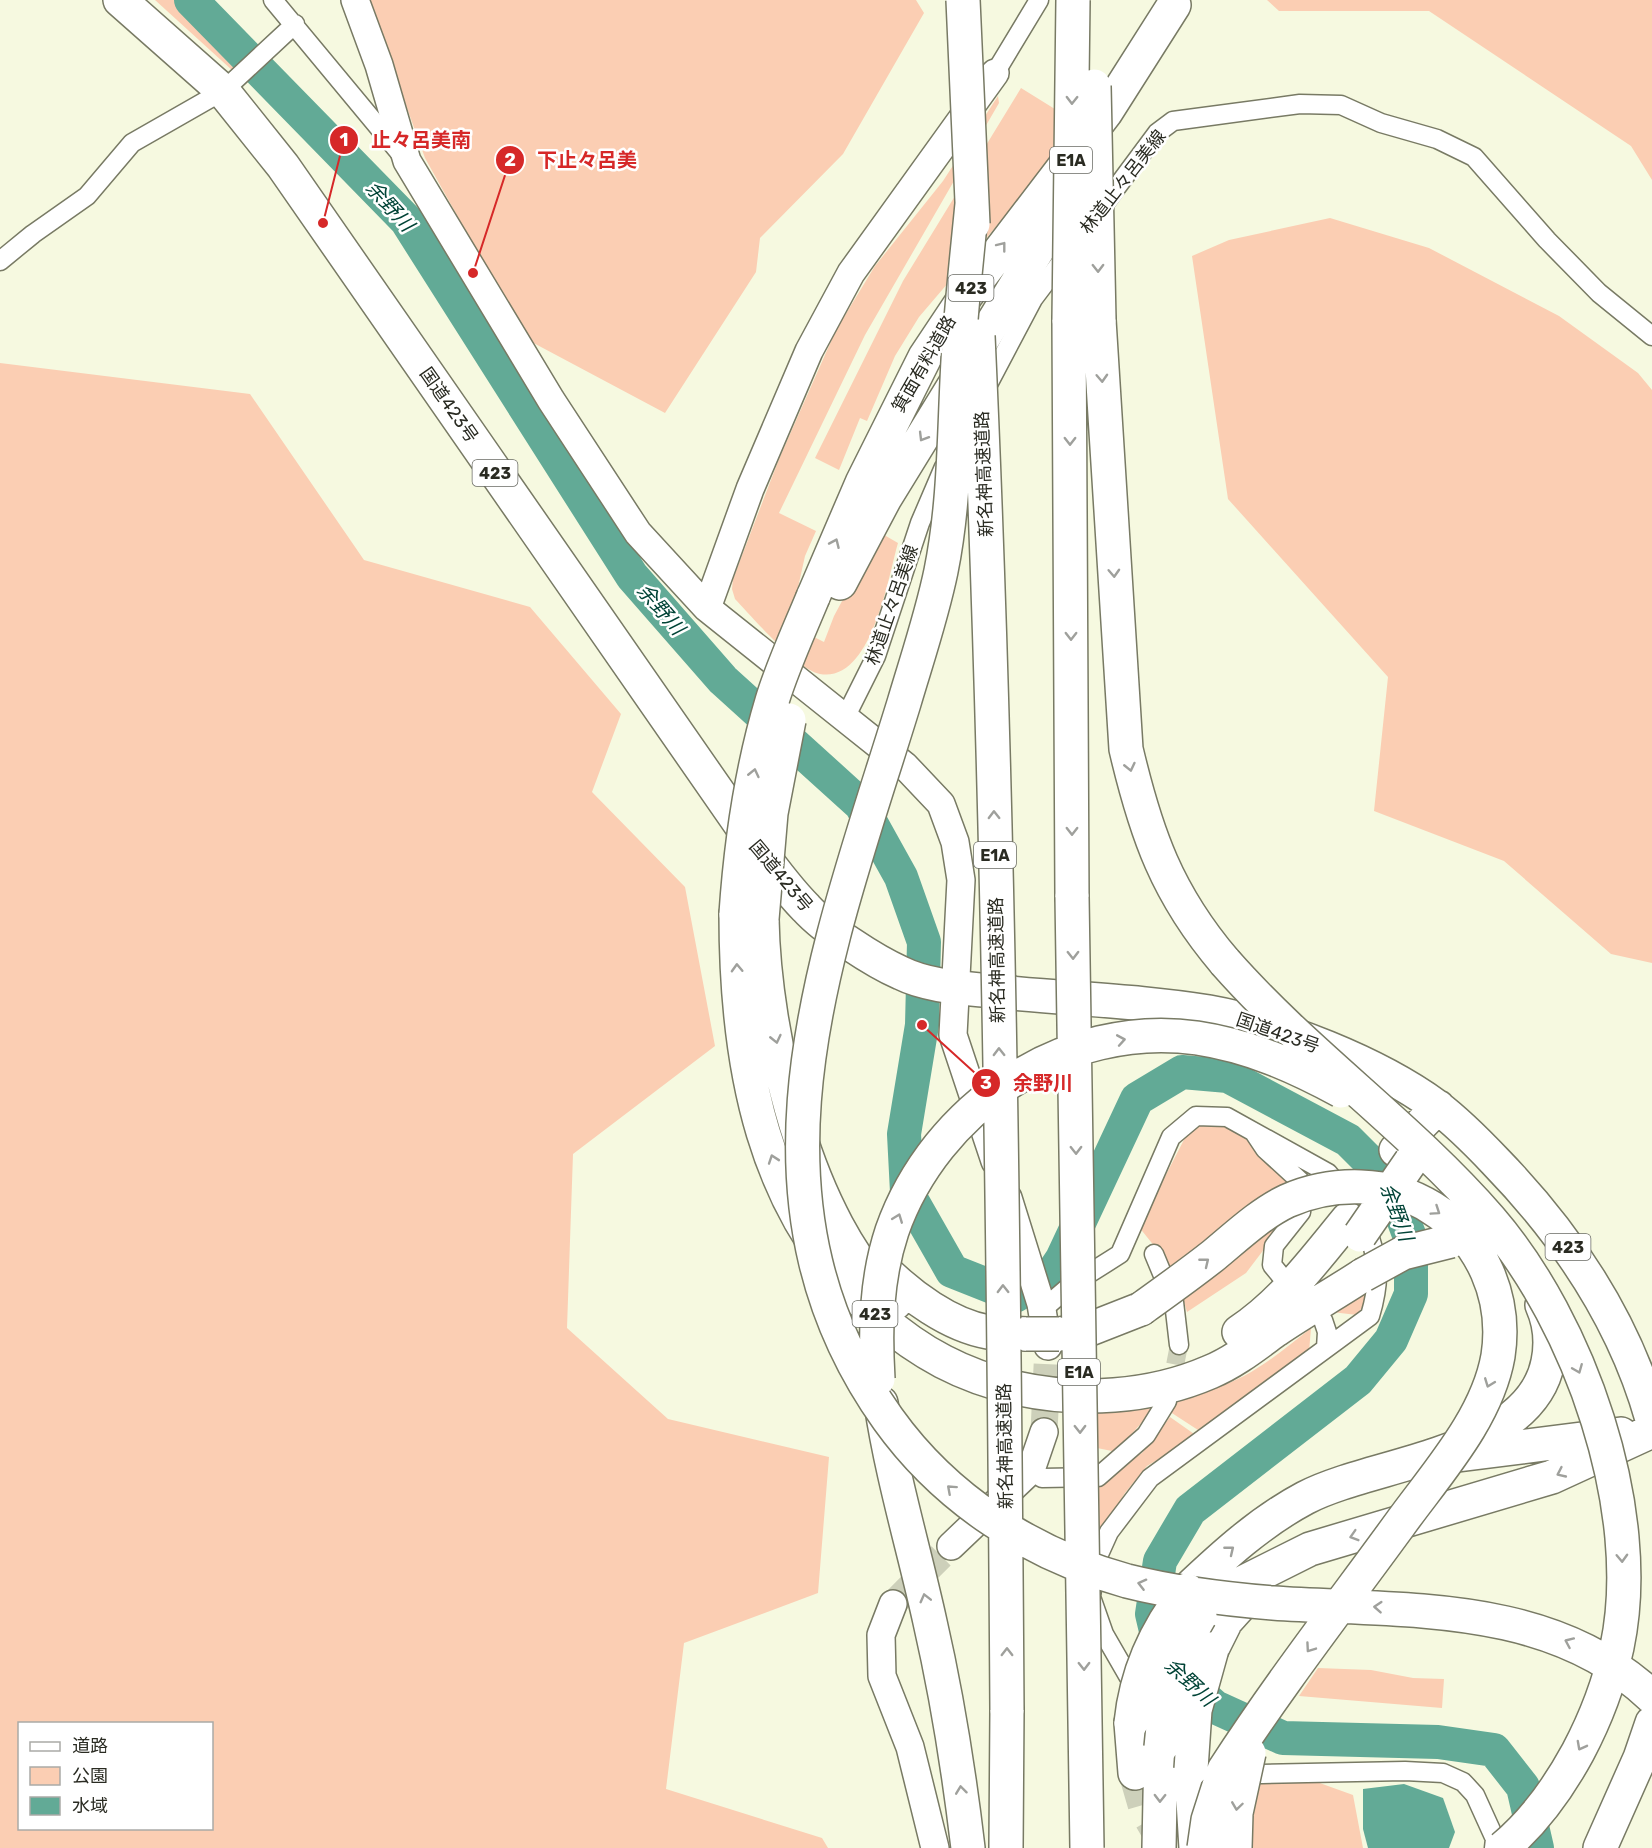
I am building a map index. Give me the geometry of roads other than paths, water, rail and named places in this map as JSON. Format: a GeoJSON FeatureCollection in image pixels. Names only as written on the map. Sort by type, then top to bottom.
{"type":"FeatureCollection","features":[{"type":"Feature","properties":{"kind":"highway","name":"国道423号"},"geometry":{"type":"LineString","coordinates":[[120,0],[229,86],[752,842],[809,911],[863,951],[903,975],[957,987],[1125,1001],[1209,1012],[1263,1024],[1350,1058],[1395,1080],[1437,1107],[1526,1193],[1574,1255],[1613,1319],[1642,1386],[1652,1419]]}},
{"type":"Feature","properties":{"kind":"highway","name":"新名神高速道路"},"geometry":{"type":"LineString","coordinates":[[963,0],[991,671],[1005,1415],[1006,1848]]}},
{"type":"Feature","properties":{"kind":"highway","name":"E1A"},"geometry":{"type":"LineString","coordinates":[[1073,0],[1084,320],[1072,897],[1087,1848]]}},
{"type":"Feature","properties":{"kind":"highway"},"geometry":{"type":"LineString","coordinates":[[1092,0],[1084,320],[1126,749],[1139,805],[1155,854],[1177,897],[1202,934],[1253,994],[1400,1145]]}},
{"type":"Feature","properties":{"kind":"highway","name":"箕面有料道路"},"geometry":{"type":"LineString","coordinates":[[749,916],[794,698],[820,602],[1180,8]]}},
{"type":"Feature","properties":{"kind":"highway"},"geometry":{"type":"LineString","coordinates":[[972,204],[958,355],[952,483],[941,570],[819,995],[806,1071],[802,1115],[803,1202],[813,1258],[828,1305],[850,1356],[872,1397],[895,1429],[934,1473],[994,1523],[1075,1564],[1159,1589],[1208,1596],[1438,1612],[1527,1627],[1590,1652],[1639,1685],[1652,1697]]}},
{"type":"Feature","properties":{"kind":"highway","name":"423"},"geometry":{"type":"LineString","coordinates":[[749,916],[763,964],[769,1005],[799,1131],[820,1189],[839,1228],[861,1264],[887,1296],[932,1333],[960,1351],[987,1362],[1053,1374],[1085,1376],[1129,1374],[1162,1366],[1223,1342],[1257,1320],[1354,1227]]}},
{"type":"Feature","properties":{"kind":"highway","name":"423"},"geometry":{"type":"LineString","coordinates":[[749,916],[738,1004],[744,1051],[753,1097],[783,1187],[801,1225],[830,1268],[867,1307],[899,1335],[955,1370],[986,1381],[1052,1394],[1090,1396],[1149,1389],[1209,1373],[1237,1358],[1276,1330],[1354,1227],[1400,1145],[1437,1107]]}},
{"type":"Feature","properties":{"kind":"highway"},"geometry":{"type":"LineString","coordinates":[[968,1848],[958,1766],[941,1678],[887,1442],[875,1337],[882,1268],[899,1215],[921,1168],[943,1138],[967,1115],[1016,1079],[1051,1059],[1094,1045],[1159,1036],[1206,1040],[1272,1057],[1351,1096],[1400,1145],[1491,1220],[1539,1284],[1561,1327],[1596,1414],[1617,1506],[1623,1556],[1618,1644],[1606,1691],[1569,1768],[1531,1821],[1503,1848]]}},
{"type":"Feature","properties":{"kind":"highway"},"geometry":{"type":"LineString","coordinates":[[820,1189],[865,1252],[913,1295],[938,1312],[988,1332],[1043,1326],[1090,1329],[1141,1309],[1183,1280],[1263,1215],[1287,1202],[1333,1188],[1383,1189],[1410,1196],[1431,1207],[1466,1237],[1491,1280],[1498,1303],[1500,1328],[1498,1356],[1491,1382],[1478,1410],[1440,1468],[1224,1770],[1208,1820],[1204,1848]]}},
{"type":"Feature","properties":{"kind":"highway"},"geometry":{"type":"LineString","coordinates":[[1276,1330],[1363,1275],[1403,1253],[1451,1241],[1473,1239],[1491,1244],[1515,1262],[1539,1296],[1547,1314],[1550,1352],[1546,1372],[1538,1390],[1525,1406],[1483,1434],[1426,1459]]}},
{"type":"Feature","properties":{"kind":"highway"},"geometry":{"type":"LineString","coordinates":[[1159,1848],[1161,1748],[1170,1680],[1184,1642],[1194,1603],[1248,1535],[1304,1498],[1338,1483],[1426,1459],[1652,1430]]}},
{"type":"Feature","properties":{"kind":"highway"},"geometry":{"type":"LineString","coordinates":[[1135,1773],[1131,1723],[1133,1702],[1149,1653],[1172,1609],[1226,1591],[1310,1549],[1552,1478],[1652,1430]]}},
{"type":"Feature","properties":{"kind":"highway"},"geometry":{"type":"LineString","coordinates":[[1196,1848],[1191,1769],[1195,1710],[1212,1649],[1227,1621],[1249,1595],[1282,1566],[1310,1549]]}},
{"type":"Feature","properties":{"kind":"highway"},"geometry":{"type":"LineString","coordinates":[[1235,1848],[1236,1813],[1241,1783],[1266,1710]]}},
{"type":"Feature","properties":{"kind":"highway"},"geometry":{"type":"LineString","coordinates":[[1600,1848],[1640,1758],[1652,1723]]}},
{"type":"Feature","properties":{"kind":"street"},"geometry":{"type":"LineString","coordinates":[[273,0],[407,161],[551,400],[638,533],[707,608],[905,766],[941,804],[955,842],[961,880],[953,1035],[1031,1268],[1043,1326]]}},
{"type":"Feature","properties":{"kind":"street"},"geometry":{"type":"LineString","coordinates":[[355,0],[379,65],[407,161]]}},
{"type":"Feature","properties":{"kind":"street"},"geometry":{"type":"LineString","coordinates":[[707,608],[755,478],[809,351],[840,293],[851,273],[995,73],[1039,0]]}},
{"type":"Feature","properties":{"kind":"street"},"geometry":{"type":"LineString","coordinates":[[0,261],[33,234],[87,196],[132,143],[229,86],[295,24]]}},
{"type":"Feature","properties":{"kind":"street","name":"林道止々呂美線"},"geometry":{"type":"LineString","coordinates":[[845,718],[876,656],[920,523],[943,470],[1033,299],[1157,133],[1173,121],[1300,104],[1341,105],[1381,123],[1437,139],[1474,157],[1547,240],[1599,293],[1652,336]]}},
{"type":"Feature","properties":{"kind":"street"},"geometry":{"type":"LineString","coordinates":[[1043,1326],[1071,1285],[1120,1254],[1171,1137],[1196,1116],[1227,1117],[1328,1173],[1360,1213],[1373,1246],[1378,1288],[1370,1316],[1149,1478],[1109,1532],[1095,1563],[1091,1597],[1104,1634],[1148,1710],[1177,1739],[1208,1759],[1262,1774],[1405,1771],[1443,1773],[1463,1782],[1475,1795],[1496,1839],[1494,1848]]}},
{"type":"Feature","properties":{"kind":"street"},"geometry":{"type":"LineString","coordinates":[[1253,1130],[1265,1149],[1300,1181],[1303,1193],[1300,1212],[1274,1246],[1272,1265],[1281,1276]]}},
{"type":"Feature","properties":{"kind":"street"},"geometry":{"type":"LineString","coordinates":[[1154,1254],[1174,1302],[1179,1345]]}},
{"type":"Feature","properties":{"kind":"street"},"geometry":{"type":"LineString","coordinates":[[1323,1320],[1327,1332],[1326,1348]]}},
{"type":"Feature","properties":{"kind":"street"},"geometry":{"type":"LineString","coordinates":[[1031,1470],[1042,1478],[1098,1477],[1146,1435],[1167,1401]]}},
{"type":"Feature","properties":{"kind":"street"},"geometry":{"type":"LineString","coordinates":[[951,1546],[1031,1470],[1044,1432]]}},
{"type":"Feature","properties":{"kind":"street"},"geometry":{"type":"LineString","coordinates":[[893,1604],[881,1635],[882,1676],[910,1747],[934,1848]]}},
{"type":"Feature","properties":{"kind":"water"},"geometry":{"type":"Polygon","coordinates":[[[1404,1784],[1443,1798],[1455,1832],[1449,1848],[1368,1848],[1363,1829],[1363,1789],[1404,1784]]]}},
{"type":"Feature","properties":{"kind":"waterway","name":"余野川"},"geometry":{"type":"LineString","coordinates":[[191,0],[406,220],[632,576],[723,680],[861,805],[901,877],[924,942],[922,1025],[904,1134],[907,1192],[952,1271],[1015,1296],[1052,1274],[1062,1259],[1137,1099],[1182,1072],[1228,1076],[1348,1140],[1389,1181],[1411,1240],[1411,1294],[1391,1340],[1358,1380],[1190,1510],[1160,1561],[1152,1614],[1163,1661],[1215,1707],[1283,1738],[1438,1742],[1494,1750],[1523,1787],[1537,1848]]}},
{"type":"Feature","properties":{"kind":"tunnel"},"geometry":{"type":"LineString","coordinates":[[1170,1391],[1179,1345]]}},
{"type":"Feature","properties":{"kind":"tunnel"},"geometry":{"type":"LineString","coordinates":[[1044,1432],[1048,1346]]}},
{"type":"Feature","properties":{"kind":"tunnel"},"geometry":{"type":"LineString","coordinates":[[893,1604],[951,1546]]}},
{"type":"Feature","properties":{"kind":"tunnel"},"geometry":{"type":"LineString","coordinates":[[1135,1773],[1146,1811],[1164,1842]]}},
{"type":"Feature","properties":{"kind":"place","name":"止々呂美南"},"geometry":{"type":"Point","coordinates":[323,223]}},
{"type":"Feature","properties":{"kind":"place","name":"下止々呂美"},"geometry":{"type":"Point","coordinates":[473,273]}},
{"type":"Feature","properties":{"kind":"place","name":"余野川"},"geometry":{"type":"Point","coordinates":[922,1025]}}]}
